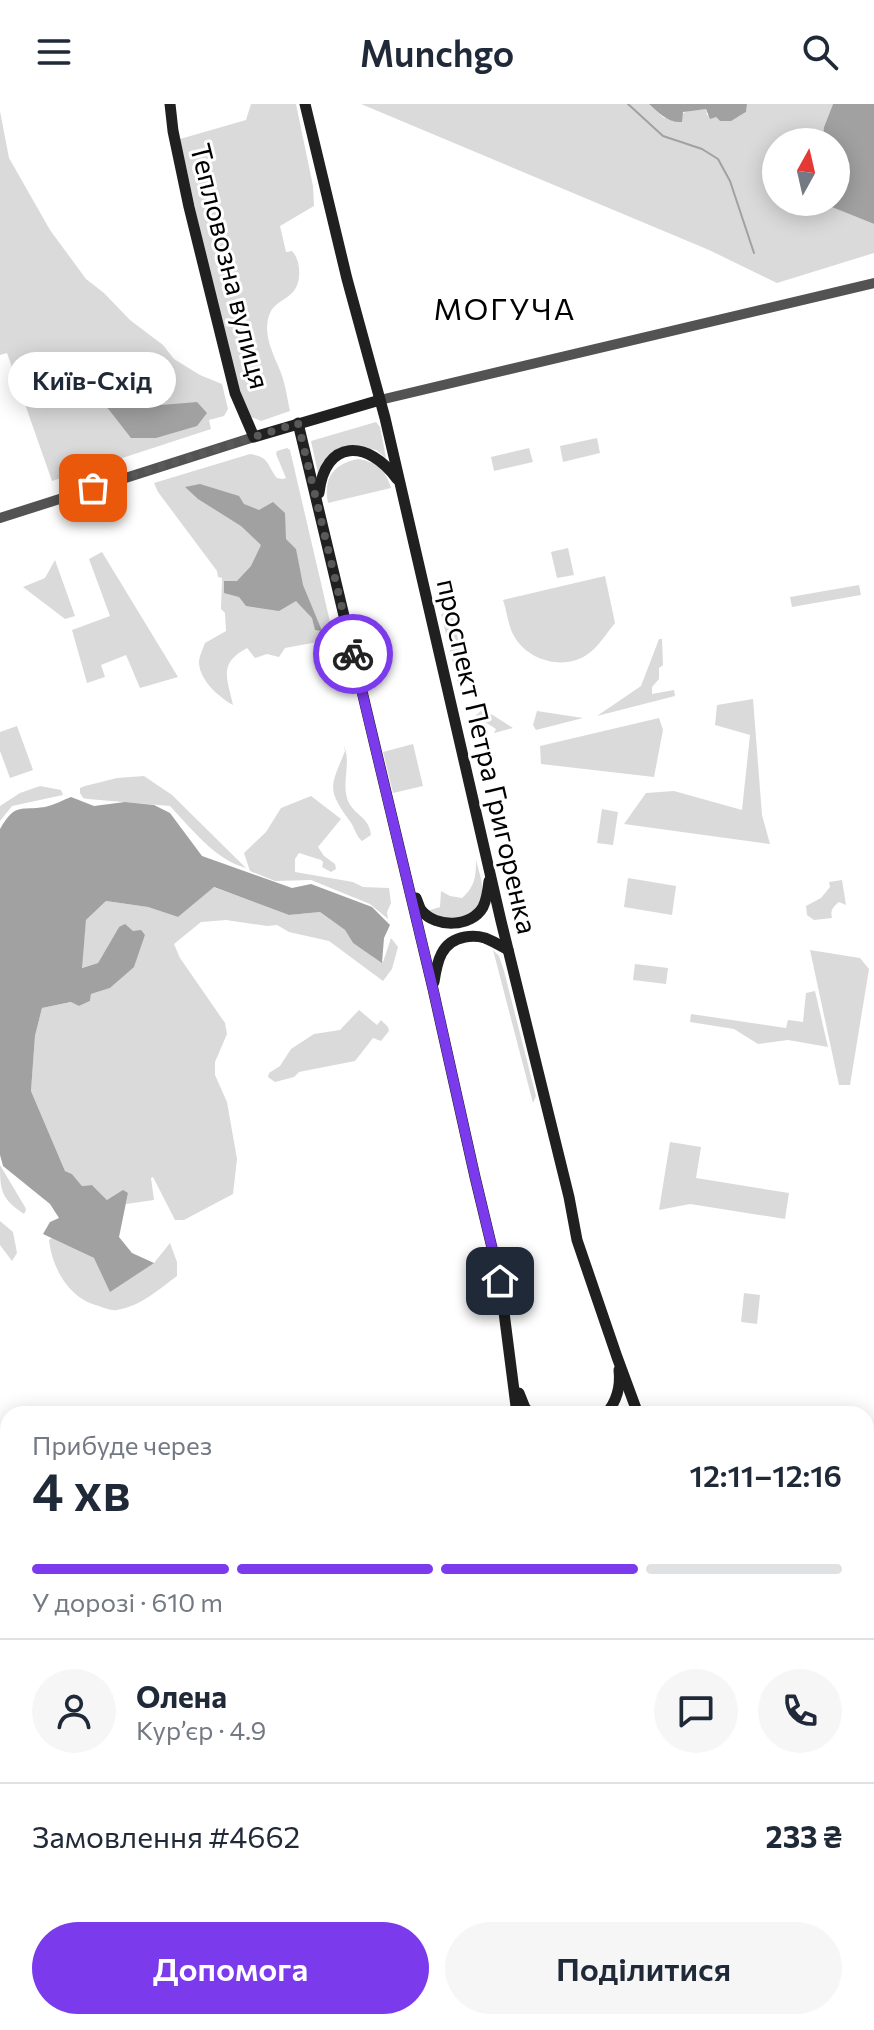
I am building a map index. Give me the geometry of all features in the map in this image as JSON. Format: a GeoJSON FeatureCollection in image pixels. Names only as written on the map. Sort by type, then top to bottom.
{"type":"FeatureCollection","features":[{"type":"Feature","properties":{"kind":"main road","name":"Тепловозна вулиця"},"geometry":{"type":"LineString","coordinates":[[170,104],[189,207],[235,393],[254,437]]}},
{"type":"Feature","properties":{"kind":"main road","name":"проспект Петра Григоренка"},"geometry":{"type":"LineString","coordinates":[[305,104],[380,400],[577,1240],[635,1406]]}},
{"type":"Feature","properties":{"kind":"main road"},"geometry":{"type":"LineString","coordinates":[[254,437],[380,400]]}},
{"type":"Feature","properties":{"kind":"main road"},"geometry":{"type":"LineString","coordinates":[[298,423],[500,1281],[516,1406]]}},
{"type":"Feature","properties":{"kind":"main road"},"geometry":{"type":"LineString","coordinates":[[318,503],[321,479],[327,465],[347,452],[370,453],[389,469],[399,483]]}},
{"type":"Feature","properties":{"kind":"main road"},"geometry":{"type":"LineString","coordinates":[[407,880],[422,911],[448,924],[473,918],[482,909],[490,872]]}},
{"type":"Feature","properties":{"kind":"main road"},"geometry":{"type":"LineString","coordinates":[[433,989],[440,954],[447,944],[458,938],[484,938],[508,950]]}},
{"type":"Feature","properties":{"kind":"main road"},"geometry":{"type":"LineString","coordinates":[[612,1406],[619,1391],[617,1358]]}},
{"type":"Feature","properties":{"kind":"main road"},"geometry":{"type":"LineString","coordinates":[[513,1378],[524,1406]]}},
{"type":"Feature","properties":{"kind":"street"},"geometry":{"type":"LineString","coordinates":[[380,400],[874,283]]}},
{"type":"Feature","properties":{"kind":"street"},"geometry":{"type":"LineString","coordinates":[[0,518],[254,437]]}},
{"type":"Feature","properties":{"kind":"shaded area"},"geometry":{"type":"Polygon","coordinates":[[[251,104],[296,104],[313,186],[314,206],[280,226],[286,252],[292,251],[299,265],[299,277],[293,292],[272,310],[267,327],[290,411],[261,421],[249,416],[240,397],[217,309],[180,139],[246,120],[251,104]]]}},
{"type":"Feature","properties":{"kind":"shaded area"},"geometry":{"type":"Polygon","coordinates":[[[361,104],[649,104],[664,118],[688,110],[706,109],[707,115],[720,121],[743,114],[747,104],[833,104],[824,128],[762,128],[762,216],[850,214],[874,224],[874,253],[777,283],[709,250],[361,104]]]}},
{"type":"Feature","properties":{"kind":"shaded area"},"geometry":{"type":"Polygon","coordinates":[[[649,104],[747,104],[746,112],[731,121],[720,121],[716,117],[710,119],[706,109],[683,112],[682,122],[677,122],[660,114],[649,104]]]}},
{"type":"Feature","properties":{"kind":"shaded area"},"geometry":{"type":"Polygon","coordinates":[[[833,104],[874,104],[874,224],[850,214],[850,128],[824,127],[833,104]]]}},
{"type":"Feature","properties":{"kind":"shaded area"},"geometry":{"type":"Polygon","coordinates":[[[0,111],[9,158],[50,230],[86,279],[130,320],[163,345],[174,359],[222,384],[228,409],[224,416],[209,420],[211,429],[52,481],[7,353],[0,355],[0,111]]]}},
{"type":"Feature","properties":{"kind":"shaded area"},"geometry":{"type":"Polygon","coordinates":[[[106,364],[129,365],[147,395],[161,405],[197,402],[207,413],[197,426],[156,438],[131,438],[80,377],[106,364]]]}},
{"type":"Feature","properties":{"kind":"shaded area"},"geometry":{"type":"Polygon","coordinates":[[[376,422],[380,427],[386,458],[376,450],[355,446],[329,456],[318,473],[311,441],[376,422]]]}},
{"type":"Feature","properties":{"kind":"shaded area"},"geometry":{"type":"Polygon","coordinates":[[[597,438],[600,453],[563,462],[560,446],[597,438]]]}},
{"type":"Feature","properties":{"kind":"shaded area"},"geometry":{"type":"Polygon","coordinates":[[[287,448],[290,450],[334,639],[285,648],[279,657],[267,654],[255,658],[247,648],[228,666],[227,679],[233,705],[207,682],[199,663],[205,643],[226,631],[225,613],[221,609],[222,578],[218,577],[217,571],[154,483],[250,454],[264,459],[277,478],[283,479],[286,478],[276,454],[287,448]]]}},
{"type":"Feature","properties":{"kind":"shaded area"},"geometry":{"type":"Polygon","coordinates":[[[529,448],[533,462],[494,471],[491,457],[529,448]]]}},
{"type":"Feature","properties":{"kind":"shaded area"},"geometry":{"type":"Polygon","coordinates":[[[358,459],[379,468],[391,488],[328,503],[327,486],[332,474],[342,464],[358,459]]]}},
{"type":"Feature","properties":{"kind":"shaded area"},"geometry":{"type":"Polygon","coordinates":[[[200,484],[239,496],[244,504],[259,510],[273,502],[285,513],[286,539],[296,549],[303,585],[322,631],[315,630],[312,618],[296,601],[279,611],[246,606],[239,597],[224,593],[224,581],[237,581],[251,566],[261,545],[241,526],[198,499],[185,487],[200,484]]]}},
{"type":"Feature","properties":{"kind":"shaded area"},"geometry":{"type":"Polygon","coordinates":[[[568,548],[574,575],[557,578],[551,552],[568,548]]]}},
{"type":"Feature","properties":{"kind":"shaded area"},"geometry":{"type":"Polygon","coordinates":[[[102,552],[178,677],[140,688],[126,655],[101,665],[105,677],[87,683],[72,630],[110,616],[89,559],[102,552]]]}},
{"type":"Feature","properties":{"kind":"shaded area"},"geometry":{"type":"Polygon","coordinates":[[[55,560],[75,616],[65,619],[23,587],[45,578],[55,560]]]}},
{"type":"Feature","properties":{"kind":"shaded area"},"geometry":{"type":"Polygon","coordinates":[[[605,576],[615,623],[589,653],[566,662],[546,660],[527,651],[514,636],[503,600],[605,576]]]}},
{"type":"Feature","properties":{"kind":"shaded area"},"geometry":{"type":"Polygon","coordinates":[[[859,585],[861,595],[792,607],[790,597],[859,585]]]}},
{"type":"Feature","properties":{"kind":"shaded area"},"geometry":{"type":"Polygon","coordinates":[[[452,612],[464,667],[472,676],[458,683],[441,614],[452,612]]]}},
{"type":"Feature","properties":{"kind":"shaded area"},"geometry":{"type":"Polygon","coordinates":[[[659,639],[662,639],[663,665],[659,668],[659,679],[652,687],[652,694],[674,690],[675,696],[597,716],[641,686],[659,639]]]}},
{"type":"Feature","properties":{"kind":"shaded area"},"geometry":{"type":"Polygon","coordinates":[[[753,699],[762,815],[770,844],[624,824],[646,793],[674,791],[742,810],[750,735],[715,725],[717,705],[753,699]]]}},
{"type":"Feature","properties":{"kind":"shaded area"},"geometry":{"type":"Polygon","coordinates":[[[483,709],[513,728],[494,733],[496,729],[485,722],[479,732],[474,717],[483,709]]]}},
{"type":"Feature","properties":{"kind":"shaded area"},"geometry":{"type":"Polygon","coordinates":[[[537,711],[583,718],[536,730],[533,725],[537,711]]]}},
{"type":"Feature","properties":{"kind":"shaded area"},"geometry":{"type":"Polygon","coordinates":[[[659,718],[663,730],[654,777],[541,764],[540,746],[659,718]]]}},
{"type":"Feature","properties":{"kind":"shaded area"},"geometry":{"type":"Polygon","coordinates":[[[17,726],[33,770],[10,778],[0,751],[0,732],[17,726]]]}},
{"type":"Feature","properties":{"kind":"shaded area"},"geometry":{"type":"Polygon","coordinates":[[[413,744],[423,786],[393,793],[383,752],[413,744]]]}},
{"type":"Feature","properties":{"kind":"shaded area"},"geometry":{"type":"Polygon","coordinates":[[[344,746],[349,803],[368,824],[371,835],[362,841],[334,793],[334,780],[344,746]]]}},
{"type":"Feature","properties":{"kind":"shaded area"},"geometry":{"type":"Polygon","coordinates":[[[144,776],[172,795],[246,868],[214,850],[170,806],[88,799],[80,793],[80,788],[85,786],[117,778],[144,776]]]}},
{"type":"Feature","properties":{"kind":"shaded area"},"geometry":{"type":"Polygon","coordinates":[[[40,786],[61,790],[63,795],[12,806],[0,821],[0,806],[20,793],[40,786]]]}},
{"type":"Feature","properties":{"kind":"shaded area"},"geometry":{"type":"Polygon","coordinates":[[[311,796],[341,819],[318,847],[336,869],[331,872],[322,867],[321,860],[299,853],[295,859],[295,872],[353,882],[363,887],[389,888],[391,903],[388,919],[370,904],[311,880],[275,881],[250,871],[244,853],[266,832],[281,808],[311,796]]]}},
{"type":"Feature","properties":{"kind":"shaded area"},"geometry":{"type":"Polygon","coordinates":[[[71,797],[94,806],[125,802],[154,805],[170,813],[202,856],[292,888],[311,884],[372,907],[390,925],[384,938],[382,963],[353,943],[345,930],[320,912],[289,915],[214,887],[178,917],[148,907],[106,901],[86,920],[82,968],[98,963],[119,927],[125,924],[133,931],[141,930],[145,935],[134,967],[110,988],[91,994],[90,1001],[79,1006],[71,1002],[42,1008],[35,1036],[31,1091],[65,1171],[82,1186],[92,1185],[107,1200],[123,1190],[128,1193],[119,1237],[132,1253],[154,1263],[110,1292],[94,1258],[43,1234],[50,1222],[59,1218],[50,1204],[3,1166],[0,1155],[0,829],[14,811],[45,807],[71,797]]]}},
{"type":"Feature","properties":{"kind":"shaded area"},"geometry":{"type":"Polygon","coordinates":[[[602,809],[618,812],[613,845],[597,843],[602,809]]]}},
{"type":"Feature","properties":{"kind":"shaded area"},"geometry":{"type":"Polygon","coordinates":[[[476,860],[482,889],[473,915],[449,922],[427,911],[440,907],[441,891],[462,898],[470,890],[476,860]]]}},
{"type":"Feature","properties":{"kind":"shaded area"},"geometry":{"type":"Polygon","coordinates":[[[628,878],[676,886],[672,915],[624,907],[628,878]]]}},
{"type":"Feature","properties":{"kind":"shaded area"},"geometry":{"type":"Polygon","coordinates":[[[842,880],[846,905],[839,902],[832,911],[832,918],[814,920],[807,915],[806,906],[821,898],[830,887],[829,882],[842,880]]]}},
{"type":"Feature","properties":{"kind":"shaded area"},"geometry":{"type":"Polygon","coordinates":[[[213,887],[289,915],[320,912],[345,930],[353,943],[383,962],[391,938],[398,947],[392,969],[383,981],[329,941],[289,932],[277,925],[226,920],[201,922],[174,944],[180,958],[225,1023],[227,1034],[215,1062],[215,1075],[227,1102],[237,1159],[233,1194],[184,1220],[175,1220],[153,1177],[154,1200],[126,1204],[128,1193],[107,1200],[92,1185],[82,1186],[65,1171],[31,1091],[35,1036],[42,1008],[72,1002],[79,1006],[90,1001],[91,994],[110,988],[134,966],[145,935],[119,927],[98,963],[81,968],[86,920],[106,901],[148,907],[178,917],[213,887]]]}},
{"type":"Feature","properties":{"kind":"shaded area"},"geometry":{"type":"Polygon","coordinates":[[[493,950],[499,956],[504,971],[536,1096],[533,1103],[493,950]]]}},
{"type":"Feature","properties":{"kind":"shaded area"},"geometry":{"type":"Polygon","coordinates":[[[810,950],[860,958],[869,969],[850,1085],[839,1085],[810,950]]]}},
{"type":"Feature","properties":{"kind":"shaded area"},"geometry":{"type":"Polygon","coordinates":[[[635,964],[668,968],[666,984],[633,980],[635,964]]]}},
{"type":"Feature","properties":{"kind":"shaded area"},"geometry":{"type":"Polygon","coordinates":[[[815,991],[828,1047],[788,1040],[758,1044],[734,1029],[690,1022],[691,1014],[786,1028],[788,1020],[803,1022],[806,993],[815,991]]]}},
{"type":"Feature","properties":{"kind":"shaded area"},"geometry":{"type":"Polygon","coordinates":[[[359,1010],[377,1025],[381,1020],[389,1031],[381,1041],[373,1038],[355,1061],[299,1072],[294,1077],[275,1082],[268,1077],[291,1049],[314,1034],[340,1030],[359,1010]]]}},
{"type":"Feature","properties":{"kind":"shaded area"},"geometry":{"type":"Polygon","coordinates":[[[670,1142],[701,1147],[696,1178],[789,1193],[785,1219],[690,1204],[659,1210],[670,1142]]]}},
{"type":"Feature","properties":{"kind":"shaded area"},"geometry":{"type":"Polygon","coordinates":[[[0,1165],[25,1207],[24,1214],[3,1193],[0,1165]]]}},
{"type":"Feature","properties":{"kind":"shaded area"},"geometry":{"type":"Polygon","coordinates":[[[0,1221],[13,1232],[17,1253],[12,1261],[0,1245],[0,1221]]]}},
{"type":"Feature","properties":{"kind":"shaded area"},"geometry":{"type":"Polygon","coordinates":[[[52,1238],[94,1258],[154,1263],[170,1243],[177,1262],[177,1276],[134,1305],[108,1309],[79,1297],[64,1281],[51,1251],[49,1240],[52,1238]]]}},
{"type":"Feature","properties":{"kind":"shaded area"},"geometry":{"type":"Polygon","coordinates":[[[744,1293],[760,1295],[757,1324],[741,1322],[744,1293]]]}},
{"type":"Feature","properties":{"kind":"waterway"},"geometry":{"type":"LineString","coordinates":[[628,104],[663,136],[702,149],[718,159],[730,181],[754,253]]}},
{"type":"Feature","properties":{"kind":"way so far"},"geometry":{"type":"LineString","coordinates":[[93,488],[298,423],[353,654]]}},
{"type":"Feature","properties":{"kind":"place","name":"Київ-Схід"},"geometry":{"type":"Point","coordinates":[93,488]}},
{"type":"Feature","properties":{"kind":"district","name":"МОГУЧА"},"geometry":{"type":"Point","coordinates":[505,307]}},
{"type":"Feature","properties":{"kind":"route"},"geometry":{"type":"LineString","coordinates":[[353,654],[500,1281]]}}]}
